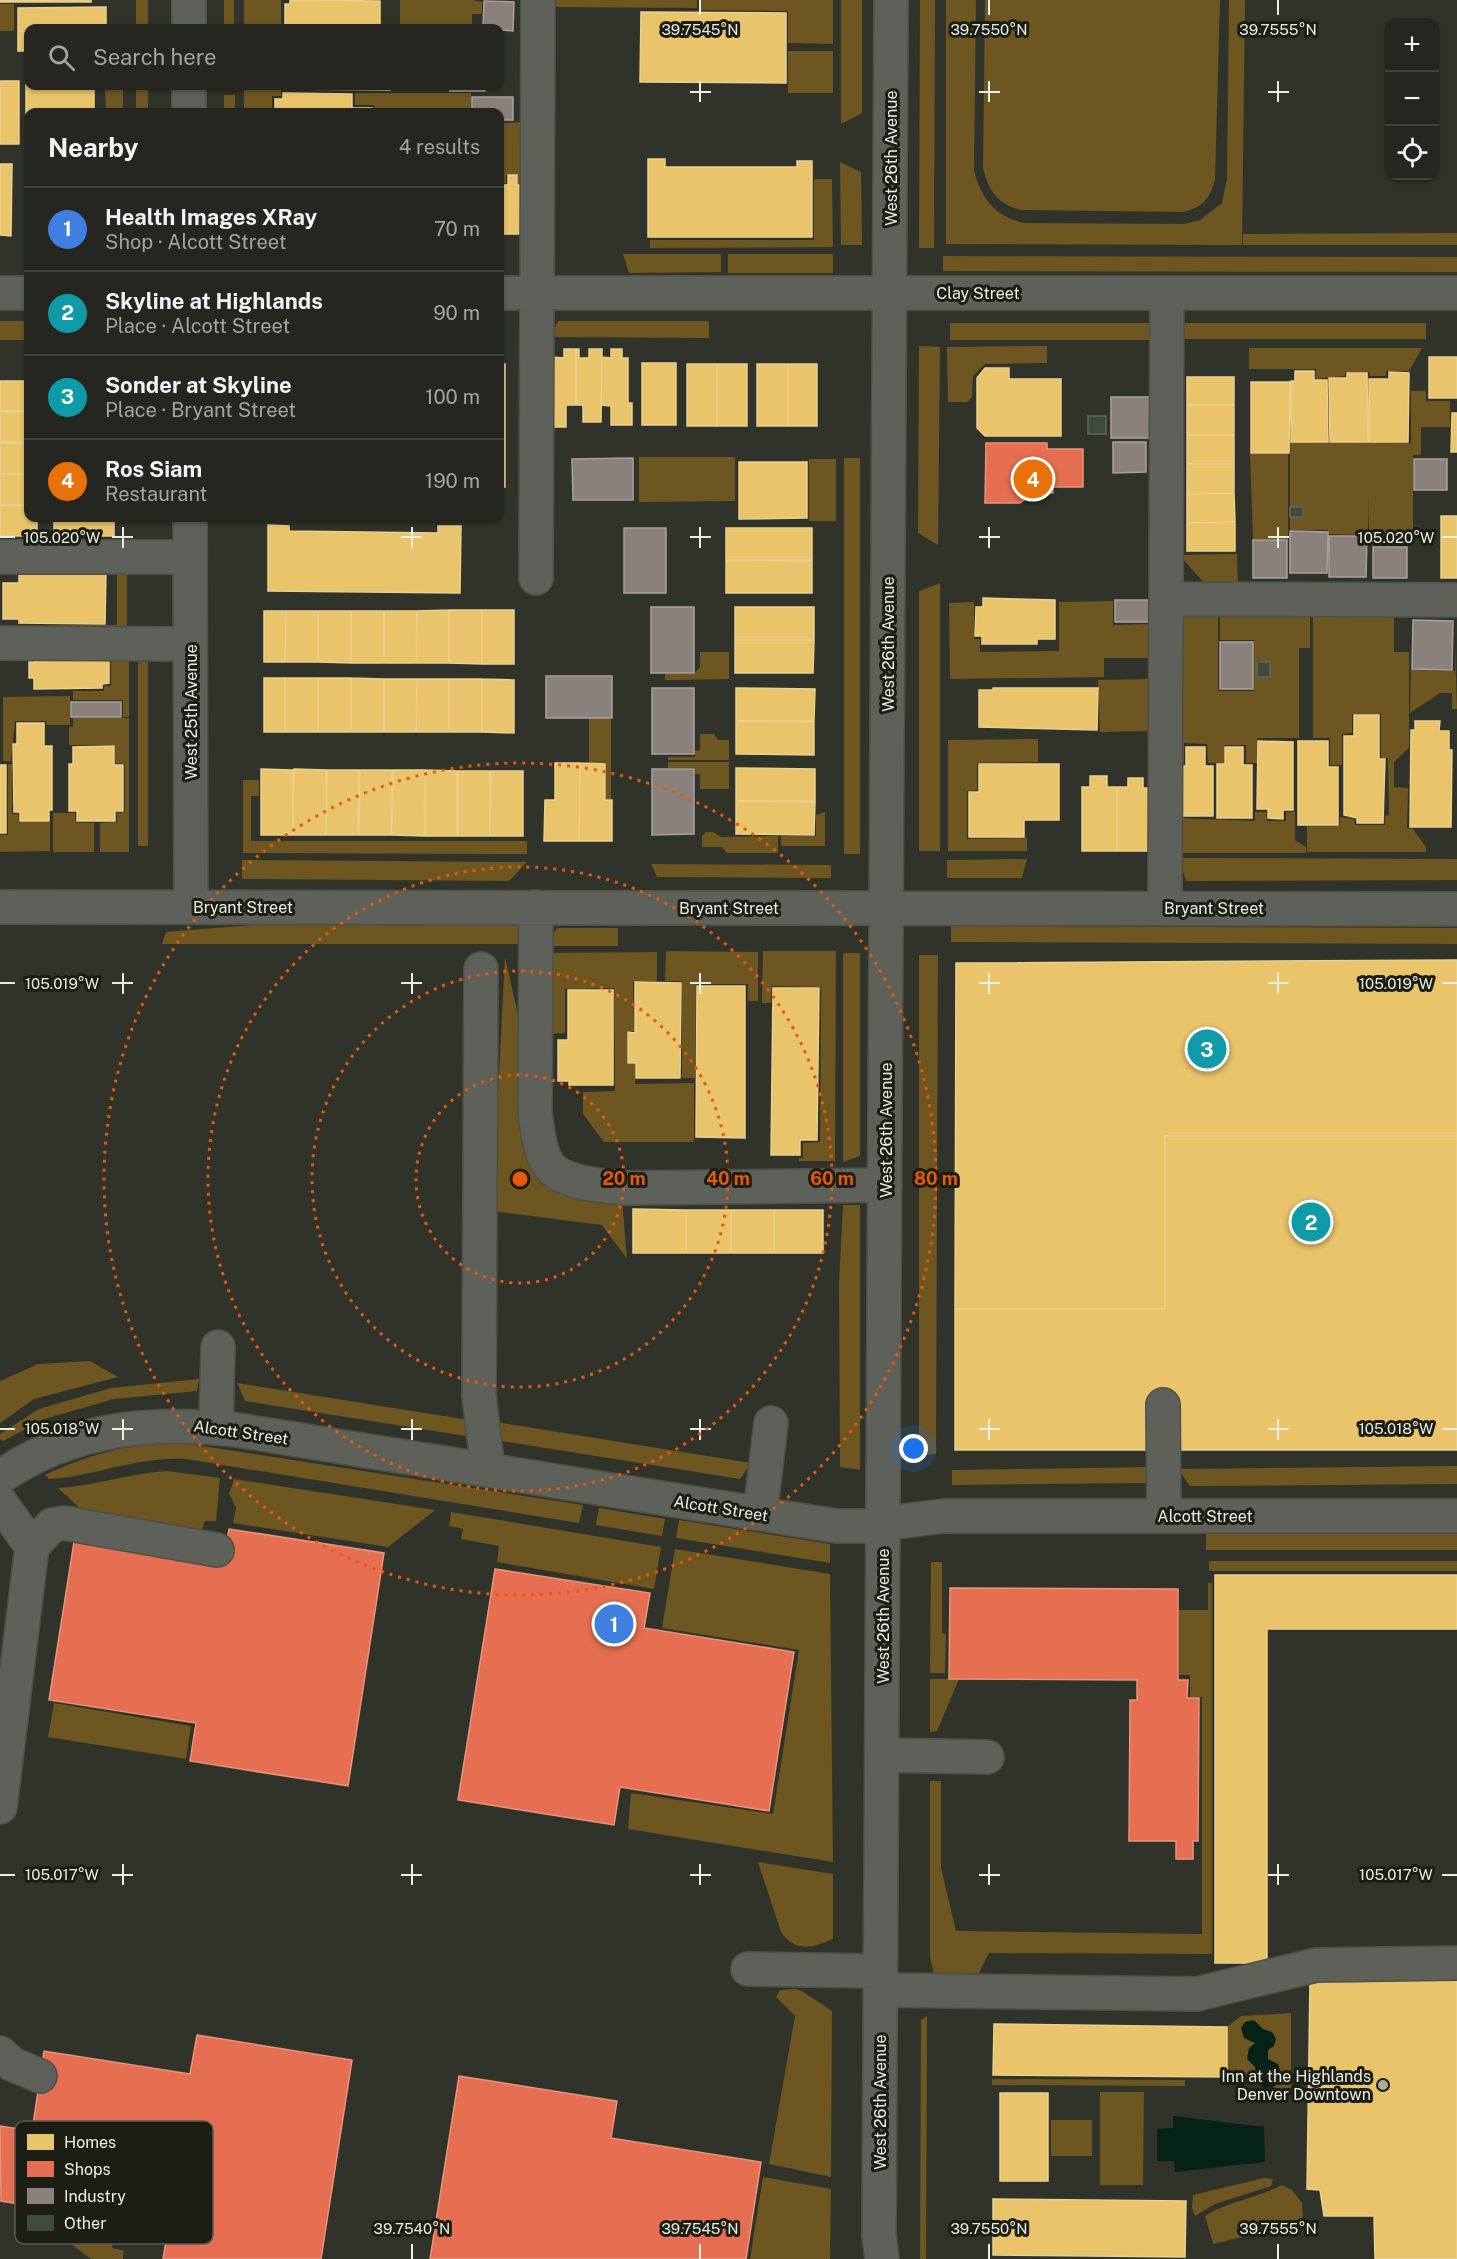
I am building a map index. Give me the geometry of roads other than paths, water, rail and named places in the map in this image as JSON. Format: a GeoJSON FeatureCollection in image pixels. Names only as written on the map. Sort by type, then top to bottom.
{"type":"FeatureCollection","features":[{"type":"Feature","properties":{"kind":"street"},"geometry":{"type":"LineString","coordinates":[[189,0],[189,24]]}},
{"type":"Feature","properties":{"kind":"street"},"geometry":{"type":"LineString","coordinates":[[536,578],[538,0]]}},
{"type":"Feature","properties":{"kind":"street","name":"West 26th Avenue"},"geometry":{"type":"LineString","coordinates":[[882,2259],[879,2236],[880,1981],[891,0]]}},
{"type":"Feature","properties":{"kind":"street"},"geometry":{"type":"LineString","coordinates":[[189,90],[189,108]]}},
{"type":"Feature","properties":{"kind":"street"},"geometry":{"type":"LineString","coordinates":[[0,293],[24,293]]}},
{"type":"Feature","properties":{"kind":"street","name":"Clay Street"},"geometry":{"type":"LineString","coordinates":[[504,293],[1457,293]]}},
{"type":"Feature","properties":{"kind":"street"},"geometry":{"type":"LineString","coordinates":[[1165,908],[1167,293]]}},
{"type":"Feature","properties":{"kind":"street","name":"West 25th Avenue"},"geometry":{"type":"LineString","coordinates":[[190,522],[191,907]]}},
{"type":"Feature","properties":{"kind":"street"},"geometry":{"type":"LineString","coordinates":[[0,557],[190,557]]}},
{"type":"Feature","properties":{"kind":"street"},"geometry":{"type":"LineString","coordinates":[[1166,599],[1457,600]]}},
{"type":"Feature","properties":{"kind":"street"},"geometry":{"type":"LineString","coordinates":[[0,643],[190,644]]}},
{"type":"Feature","properties":{"kind":"street","name":"Bryant Street"},"geometry":{"type":"LineString","coordinates":[[0,907],[1457,909]]}},
{"type":"Feature","properties":{"kind":"street"},"geometry":{"type":"LineString","coordinates":[[536,908],[535,1113],[540,1146],[553,1170],[587,1185],[625,1188],[885,1185]]}},
{"type":"Feature","properties":{"kind":"street"},"geometry":{"type":"LineString","coordinates":[[481,969],[479,1396],[488,1470]]}},
{"type":"Feature","properties":{"kind":"street"},"geometry":{"type":"LineString","coordinates":[[216,1427],[218,1347]]}},
{"type":"Feature","properties":{"kind":"street"},"geometry":{"type":"LineString","coordinates":[[1162,1406],[1164,1516]]}},
{"type":"Feature","properties":{"kind":"street"},"geometry":{"type":"LineString","coordinates":[[760,1514],[771,1423]]}},
{"type":"Feature","properties":{"kind":"street","name":"Alcott Street"},"geometry":{"type":"LineString","coordinates":[[0,1477],[41,1453],[118,1431],[159,1425],[216,1427],[836,1526],[944,1516],[1457,1516]]}},
{"type":"Feature","properties":{"kind":"street"},"geometry":{"type":"LineString","coordinates":[[0,1502],[32,1547]]}},
{"type":"Feature","properties":{"kind":"street"},"geometry":{"type":"LineString","coordinates":[[0,1807],[32,1547],[52,1525],[64,1523],[217,1550]]}},
{"type":"Feature","properties":{"kind":"street"},"geometry":{"type":"LineString","coordinates":[[882,1755],[987,1757]]}},
{"type":"Feature","properties":{"kind":"street"},"geometry":{"type":"LineString","coordinates":[[748,1969],[880,1981],[1197,1994],[1316,1965],[1457,1963]]}},
{"type":"Feature","properties":{"kind":"street"},"geometry":{"type":"LineString","coordinates":[[0,2053],[12,2064],[40,2076]]}},
{"type":"Feature","properties":{"kind":"place","name":"Ros Siam"},"geometry":{"type":"Point","coordinates":[1033,479]}},
{"type":"Feature","properties":{"kind":"place","name":"Sonder at Skyline"},"geometry":{"type":"Point","coordinates":[1207,1049]}},
{"type":"Feature","properties":{"kind":"place","name":"Skyline at Highlands"},"geometry":{"type":"Point","coordinates":[1311,1222]}},
{"type":"Feature","properties":{"kind":"place","name":"Health Images XRay"},"geometry":{"type":"Point","coordinates":[614,1624]}},
{"type":"Feature","properties":{"kind":"place","name":"Inn at the Highlands Denver Downtown"},"geometry":{"type":"Point","coordinates":[1383,2085]}}]}
